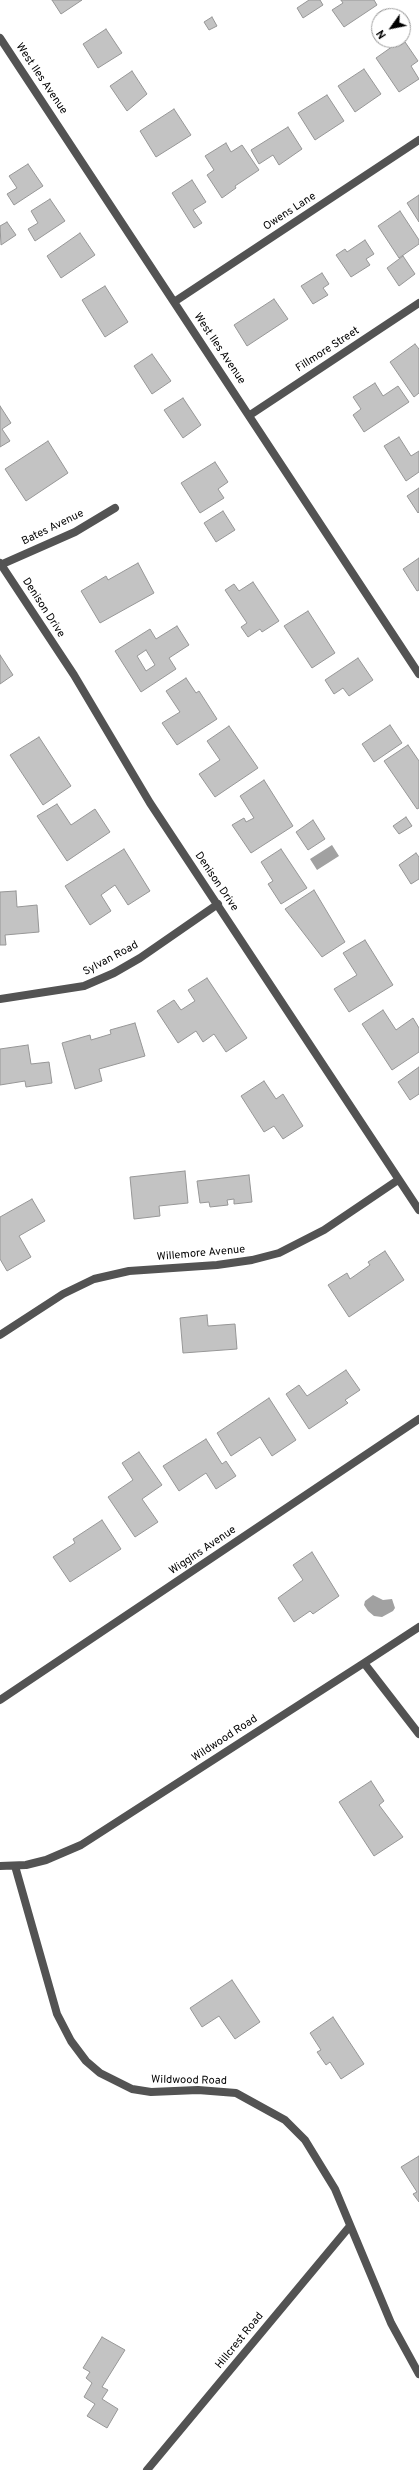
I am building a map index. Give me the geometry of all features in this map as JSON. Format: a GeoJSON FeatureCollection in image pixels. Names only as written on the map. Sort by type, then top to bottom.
{"type":"FeatureCollection","features":[{"type":"Feature","properties":{"kind":"street","name":"West Iles Avenue"},"geometry":{"type":"LineString","coordinates":[[0,38],[250,415],[419,674]]}},
{"type":"Feature","properties":{"kind":"street","name":"Owens Lane"},"geometry":{"type":"LineString","coordinates":[[174,302],[419,140]]}},
{"type":"Feature","properties":{"kind":"street","name":"Fillmore Street"},"geometry":{"type":"LineString","coordinates":[[250,415],[419,303]]}},
{"type":"Feature","properties":{"kind":"street","name":"Bates Avenue"},"geometry":{"type":"LineString","coordinates":[[0,564],[75,532],[115,508]]}},
{"type":"Feature","properties":{"kind":"street","name":"Denison Drive"},"geometry":{"type":"LineString","coordinates":[[0,564],[74,675],[150,803],[419,1210]]}},
{"type":"Feature","properties":{"kind":"street","name":"Sylvan Road"},"geometry":{"type":"LineString","coordinates":[[0,999],[21,997],[90,983],[140,958],[218,904]]}},
{"type":"Feature","properties":{"kind":"street","name":"Willemore Avenue"},"geometry":{"type":"LineString","coordinates":[[0,1335],[64,1294],[94,1279],[130,1271],[217,1265],[252,1260],[279,1253],[324,1230],[398,1180]]}},
{"type":"Feature","properties":{"kind":"street","name":"Wiggins Avenue"},"geometry":{"type":"LineString","coordinates":[[0,1700],[419,1419]]}},
{"type":"Feature","properties":{"kind":"street","name":"Wildwood Road"},"geometry":{"type":"LineString","coordinates":[[0,1866],[15,1866],[46,1860],[81,1845],[419,1627]]}},
{"type":"Feature","properties":{"kind":"street"},"geometry":{"type":"LineString","coordinates":[[364,1663],[419,1734]]}},
{"type":"Feature","properties":{"kind":"street","name":"Wildwood Road"},"geometry":{"type":"LineString","coordinates":[[15,1866],[57,2014],[71,2041],[86,2061],[100,2073],[132,2089],[151,2092],[198,2090],[236,2093],[268,2109],[285,2120],[305,2140],[335,2189],[391,2323],[419,2374]]}},
{"type":"Feature","properties":{"kind":"street","name":"Hillcrest Road"},"geometry":{"type":"LineString","coordinates":[[148,2470],[350,2226]]}},
{"type":"Feature","properties":{"kind":"shaded area"},"geometry":{"type":"Polygon","coordinates":[[[332,845],[339,856],[317,870],[310,859],[332,845]]]}},
{"type":"Feature","properties":{"kind":"shaded area"},"geometry":{"type":"Polygon","coordinates":[[[373,1595],[383,1600],[392,1599],[395,1608],[393,1611],[382,1617],[374,1616],[364,1605],[365,1601],[373,1595]]]}},
{"type":"Feature","properties":{"kind":"building"},"geometry":{"type":"Polygon","coordinates":[[[52,0],[82,0],[61,14],[52,0]]]}},
{"type":"Feature","properties":{"kind":"building"},"geometry":{"type":"Polygon","coordinates":[[[309,0],[320,0],[323,5],[303,18],[297,8],[309,0]]]}},
{"type":"Feature","properties":{"kind":"building"},"geometry":{"type":"Polygon","coordinates":[[[341,0],[374,0],[377,5],[344,27],[332,10],[343,3],[341,0]]]}},
{"type":"Feature","properties":{"kind":"building"},"geometry":{"type":"Polygon","coordinates":[[[212,17],[217,26],[209,30],[204,22],[212,17]]]}},
{"type":"Feature","properties":{"kind":"building"},"geometry":{"type":"Polygon","coordinates":[[[106,29],[122,53],[98,68],[83,44],[106,29]]]}},
{"type":"Feature","properties":{"kind":"building"},"geometry":{"type":"Polygon","coordinates":[[[390,48],[409,48],[418,61],[411,66],[419,79],[399,92],[376,58],[390,48]]]}},
{"type":"Feature","properties":{"kind":"building"},"geometry":{"type":"Polygon","coordinates":[[[364,69],[381,94],[355,112],[338,86],[364,69]]]}},
{"type":"Feature","properties":{"kind":"building"},"geometry":{"type":"Polygon","coordinates":[[[132,71],[147,94],[127,111],[110,86],[132,71]]]}},
{"type":"Feature","properties":{"kind":"building"},"geometry":{"type":"Polygon","coordinates":[[[327,95],[344,121],[315,140],[298,113],[327,95]]]}},
{"type":"Feature","properties":{"kind":"building"},"geometry":{"type":"Polygon","coordinates":[[[174,109],[191,135],[156,157],[140,131],[174,109]]]}},
{"type":"Feature","properties":{"kind":"building"},"geometry":{"type":"Polygon","coordinates":[[[288,127],[302,149],[279,165],[273,155],[259,164],[251,150],[288,127]]]}},
{"type":"Feature","properties":{"kind":"building"},"geometry":{"type":"Polygon","coordinates":[[[226,143],[231,152],[242,145],[259,170],[235,186],[236,188],[222,198],[207,175],[214,170],[205,156],[226,143]]]}},
{"type":"Feature","properties":{"kind":"building"},"geometry":{"type":"Polygon","coordinates":[[[28,164],[43,186],[14,205],[7,194],[17,188],[9,176],[28,164]]]}},
{"type":"Feature","properties":{"kind":"building"},"geometry":{"type":"Polygon","coordinates":[[[192,180],[206,202],[193,210],[202,223],[194,228],[172,193],[192,180]]]}},
{"type":"Feature","properties":{"kind":"building"},"geometry":{"type":"Polygon","coordinates":[[[419,195],[419,222],[407,203],[419,195]]]}},
{"type":"Feature","properties":{"kind":"building"},"geometry":{"type":"Polygon","coordinates":[[[50,199],[65,221],[35,241],[28,229],[38,223],[31,211],[50,199]]]}},
{"type":"Feature","properties":{"kind":"building"},"geometry":{"type":"Polygon","coordinates":[[[400,211],[419,240],[419,244],[399,258],[378,226],[400,211]]]}},
{"type":"Feature","properties":{"kind":"building"},"geometry":{"type":"Polygon","coordinates":[[[7,222],[16,235],[1,245],[0,226],[7,222]]]}},
{"type":"Feature","properties":{"kind":"building"},"geometry":{"type":"Polygon","coordinates":[[[80,233],[95,255],[61,278],[47,256],[80,233]]]}},
{"type":"Feature","properties":{"kind":"building"},"geometry":{"type":"Polygon","coordinates":[[[365,240],[374,254],[366,259],[370,265],[351,277],[336,255],[345,249],[347,252],[365,240]]]}},
{"type":"Feature","properties":{"kind":"building"},"geometry":{"type":"Polygon","coordinates":[[[403,256],[415,274],[399,286],[387,268],[403,256]]]}},
{"type":"Feature","properties":{"kind":"building"},"geometry":{"type":"Polygon","coordinates":[[[322,273],[329,284],[323,288],[328,295],[313,304],[301,286],[322,273]]]}},
{"type":"Feature","properties":{"kind":"building"},"geometry":{"type":"Polygon","coordinates":[[[105,286],[128,322],[105,337],[82,300],[105,286]]]}},
{"type":"Feature","properties":{"kind":"building"},"geometry":{"type":"Polygon","coordinates":[[[274,299],[288,319],[247,346],[234,325],[274,299]]]}},
{"type":"Feature","properties":{"kind":"building"},"geometry":{"type":"Polygon","coordinates":[[[415,344],[419,349],[419,393],[414,397],[390,362],[415,344]]]}},
{"type":"Feature","properties":{"kind":"building"},"geometry":{"type":"Polygon","coordinates":[[[152,354],[171,381],[152,394],[134,366],[152,354]]]}},
{"type":"Feature","properties":{"kind":"building"},"geometry":{"type":"Polygon","coordinates":[[[375,383],[383,396],[398,386],[409,402],[364,432],[353,415],[361,409],[353,397],[375,383]]]}},
{"type":"Feature","properties":{"kind":"building"},"geometry":{"type":"Polygon","coordinates":[[[183,398],[201,425],[183,438],[164,410],[183,398]]]}},
{"type":"Feature","properties":{"kind":"building"},"geometry":{"type":"Polygon","coordinates":[[[0,406],[11,423],[2,429],[10,441],[0,447],[0,406]]]}},
{"type":"Feature","properties":{"kind":"building"},"geometry":{"type":"Polygon","coordinates":[[[399,437],[411,456],[419,451],[419,472],[406,481],[384,446],[399,437]]]}},
{"type":"Feature","properties":{"kind":"building"},"geometry":{"type":"Polygon","coordinates":[[[48,441],[68,473],[26,501],[5,469],[48,441]]]}},
{"type":"Feature","properties":{"kind":"building"},"geometry":{"type":"Polygon","coordinates":[[[215,462],[228,482],[218,489],[224,498],[200,513],[181,483],[215,462]]]}},
{"type":"Feature","properties":{"kind":"building"},"geometry":{"type":"Polygon","coordinates":[[[419,488],[419,512],[418,513],[407,496],[419,488]]]}},
{"type":"Feature","properties":{"kind":"building"},"geometry":{"type":"Polygon","coordinates":[[[223,511],[235,530],[216,542],[204,523],[223,511]]]}},
{"type":"Feature","properties":{"kind":"building"},"geometry":{"type":"Polygon","coordinates":[[[419,558],[419,590],[417,591],[403,569],[419,558]]]}},
{"type":"Feature","properties":{"kind":"building"},"geometry":{"type":"Polygon","coordinates":[[[138,563],[154,593],[100,623],[81,591],[106,576],[108,580],[138,563]]]}},
{"type":"Feature","properties":{"kind":"building"},"geometry":{"type":"Polygon","coordinates":[[[253,582],[279,621],[262,632],[260,629],[248,637],[241,627],[247,623],[225,590],[234,584],[239,591],[253,582]]]}},
{"type":"Feature","properties":{"kind":"building"},"geometry":{"type":"Polygon","coordinates":[[[308,611],[335,653],[312,668],[284,626],[308,611]]]}},
{"type":"Feature","properties":{"kind":"building"},"geometry":{"type":"Polygon","coordinates":[[[177,626],[189,645],[169,658],[176,669],[141,692],[115,651],[150,629],[156,639],[177,626]],[[146,650],[137,656],[146,671],[155,665],[146,650]]]}},
{"type":"Feature","properties":{"kind":"building"},"geometry":{"type":"Polygon","coordinates":[[[0,655],[13,675],[0,684],[0,655]]]}},
{"type":"Feature","properties":{"kind":"building"},"geometry":{"type":"Polygon","coordinates":[[[358,658],[373,680],[349,696],[343,688],[334,694],[325,680],[358,658]]]}},
{"type":"Feature","properties":{"kind":"building"},"geometry":{"type":"Polygon","coordinates":[[[186,678],[196,693],[199,691],[217,719],[177,745],[162,723],[180,712],[166,691],[186,678]]]}},
{"type":"Feature","properties":{"kind":"building"},"geometry":{"type":"Polygon","coordinates":[[[390,725],[402,743],[374,762],[362,744],[390,725]]]}},
{"type":"Feature","properties":{"kind":"building"},"geometry":{"type":"Polygon","coordinates":[[[229,726],[258,768],[215,797],[199,774],[220,760],[207,741],[229,726]]]}},
{"type":"Feature","properties":{"kind":"building"},"geometry":{"type":"Polygon","coordinates":[[[39,737],[71,786],[43,805],[10,755],[39,737]]]}},
{"type":"Feature","properties":{"kind":"building"},"geometry":{"type":"Polygon","coordinates":[[[408,745],[419,761],[419,808],[417,809],[384,761],[408,745]]]}},
{"type":"Feature","properties":{"kind":"building"},"geometry":{"type":"Polygon","coordinates":[[[264,780],[293,826],[251,853],[232,825],[244,818],[246,822],[254,818],[240,796],[264,780]]]}},
{"type":"Feature","properties":{"kind":"building"},"geometry":{"type":"Polygon","coordinates":[[[57,804],[71,825],[95,809],[110,832],[67,861],[37,816],[57,804]]]}},
{"type":"Feature","properties":{"kind":"building"},"geometry":{"type":"Polygon","coordinates":[[[406,817],[412,826],[399,834],[393,826],[406,817]]]}},
{"type":"Feature","properties":{"kind":"building"},"geometry":{"type":"Polygon","coordinates":[[[313,820],[325,839],[308,850],[296,832],[313,820]]]}},
{"type":"Feature","properties":{"kind":"building"},"geometry":{"type":"Polygon","coordinates":[[[124,849],[150,891],[128,905],[115,885],[101,895],[111,911],[90,925],[65,886],[124,849]]]}},
{"type":"Feature","properties":{"kind":"building"},"geometry":{"type":"Polygon","coordinates":[[[281,849],[307,888],[281,904],[268,884],[273,881],[261,862],[281,849]]]}},
{"type":"Feature","properties":{"kind":"building"},"geometry":{"type":"Polygon","coordinates":[[[416,853],[419,857],[419,879],[411,884],[399,865],[416,853]]]}},
{"type":"Feature","properties":{"kind":"building"},"geometry":{"type":"Polygon","coordinates":[[[314,890],[345,942],[322,957],[285,909],[314,890]]]}},
{"type":"Feature","properties":{"kind":"building"},"geometry":{"type":"Polygon","coordinates":[[[16,891],[17,907],[37,905],[39,932],[5,935],[6,945],[0,945],[0,892],[16,891]]]}},
{"type":"Feature","properties":{"kind":"building"},"geometry":{"type":"Polygon","coordinates":[[[365,940],[393,985],[349,1012],[334,989],[357,975],[343,953],[365,940]]]}},
{"type":"Feature","properties":{"kind":"building"},"geometry":{"type":"Polygon","coordinates":[[[207,978],[247,1038],[226,1052],[214,1034],[203,1042],[196,1031],[178,1043],[157,1011],[174,1000],[181,1010],[195,1001],[188,990],[207,978]]]}},
{"type":"Feature","properties":{"kind":"building"},"geometry":{"type":"Polygon","coordinates":[[[383,1010],[396,1030],[413,1018],[419,1028],[419,1052],[392,1070],[362,1024],[383,1010]]]}},
{"type":"Feature","properties":{"kind":"building"},"geometry":{"type":"Polygon","coordinates":[[[135,1023],[145,1056],[99,1069],[102,1081],[75,1089],[62,1043],[90,1035],[91,1040],[111,1034],[110,1030],[135,1023]]]}},
{"type":"Feature","properties":{"kind":"building"},"geometry":{"type":"Polygon","coordinates":[[[28,1045],[31,1064],[49,1062],[52,1083],[26,1087],[25,1081],[0,1085],[0,1049],[28,1045]]]}},
{"type":"Feature","properties":{"kind":"building"},"geometry":{"type":"Polygon","coordinates":[[[419,1067],[419,1094],[410,1100],[398,1082],[419,1067]]]}},
{"type":"Feature","properties":{"kind":"building"},"geometry":{"type":"Polygon","coordinates":[[[264,1081],[276,1099],[283,1094],[303,1126],[283,1139],[274,1126],[264,1132],[241,1096],[264,1081]]]}},
{"type":"Feature","properties":{"kind":"building"},"geometry":{"type":"Polygon","coordinates":[[[185,1171],[188,1203],[159,1206],[160,1216],[134,1219],[130,1177],[185,1171]]]}},
{"type":"Feature","properties":{"kind":"building"},"geometry":{"type":"Polygon","coordinates":[[[249,1175],[252,1202],[234,1204],[234,1199],[227,1200],[228,1205],[210,1207],[209,1202],[200,1203],[197,1181],[249,1175]]]}},
{"type":"Feature","properties":{"kind":"building"},"geometry":{"type":"Polygon","coordinates":[[[32,1199],[45,1221],[19,1236],[31,1257],[7,1271],[0,1259],[0,1217],[32,1199]]]}},
{"type":"Feature","properties":{"kind":"building"},"geometry":{"type":"Polygon","coordinates":[[[385,1251],[404,1280],[349,1317],[328,1285],[347,1273],[350,1279],[370,1265],[368,1262],[385,1251]]]}},
{"type":"Feature","properties":{"kind":"building"},"geometry":{"type":"Polygon","coordinates":[[[207,1315],[208,1326],[235,1324],[237,1349],[183,1353],[180,1318],[207,1315]]]}},
{"type":"Feature","properties":{"kind":"building"},"geometry":{"type":"Polygon","coordinates":[[[346,1370],[360,1390],[345,1400],[348,1403],[309,1429],[286,1394],[299,1385],[307,1396],[346,1370]]]}},
{"type":"Feature","properties":{"kind":"building"},"geometry":{"type":"Polygon","coordinates":[[[269,1398],[296,1440],[272,1456],[260,1437],[231,1456],[217,1433],[269,1398]]]}},
{"type":"Feature","properties":{"kind":"building"},"geometry":{"type":"Polygon","coordinates":[[[206,1439],[222,1464],[226,1461],[236,1476],[216,1489],[206,1473],[179,1491],[163,1466],[206,1439]]]}},
{"type":"Feature","properties":{"kind":"building"},"geometry":{"type":"Polygon","coordinates":[[[139,1452],[162,1485],[142,1499],[158,1522],[135,1537],[108,1497],[133,1480],[122,1463],[139,1452]]]}},
{"type":"Feature","properties":{"kind":"building"},"geometry":{"type":"Polygon","coordinates":[[[102,1520],[121,1549],[70,1582],[53,1557],[75,1543],[73,1539],[102,1520]]]}},
{"type":"Feature","properties":{"kind":"building"},"geometry":{"type":"Polygon","coordinates":[[[312,1552],[339,1596],[313,1614],[310,1611],[294,1622],[278,1598],[303,1580],[293,1565],[312,1552]]]}},
{"type":"Feature","properties":{"kind":"building"},"geometry":{"type":"Polygon","coordinates":[[[371,1781],[384,1801],[379,1805],[403,1837],[374,1856],[339,1802],[371,1781]]]}},
{"type":"Feature","properties":{"kind":"building"},"geometry":{"type":"Polygon","coordinates":[[[232,1980],[260,2022],[235,2039],[219,2016],[202,2027],[190,2008],[232,1980]]]}},
{"type":"Feature","properties":{"kind":"building"},"geometry":{"type":"Polygon","coordinates":[[[333,2017],[364,2064],[341,2079],[330,2062],[326,2065],[317,2052],[321,2050],[310,2033],[333,2017]]]}},
{"type":"Feature","properties":{"kind":"building"},"geometry":{"type":"Polygon","coordinates":[[[419,2156],[419,2202],[413,2194],[417,2192],[401,2167],[419,2156]]]}},
{"type":"Feature","properties":{"kind":"building"},"geometry":{"type":"Polygon","coordinates":[[[102,2337],[125,2350],[102,2387],[108,2390],[102,2399],[118,2409],[107,2428],[87,2416],[95,2404],[84,2397],[92,2383],[86,2378],[90,2372],[83,2368],[102,2337]]]}}]}
